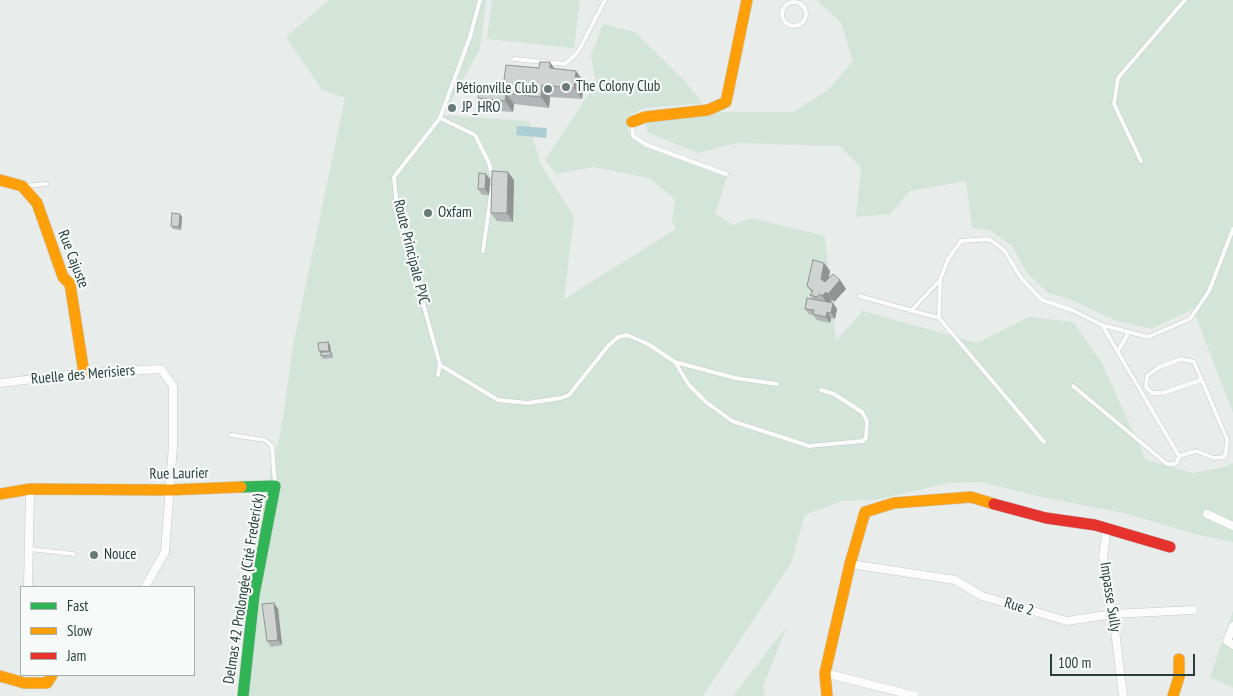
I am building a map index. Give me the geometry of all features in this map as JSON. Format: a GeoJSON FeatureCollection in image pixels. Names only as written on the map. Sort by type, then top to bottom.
{"type":"FeatureCollection","features":[{"type":"Feature","properties":{"kind":"street"},"geometry":{"type":"LineString","coordinates":[[632,122],[645,117],[708,110],[726,102],[747,0]]}},
{"type":"Feature","properties":{"kind":"street"},"geometry":{"type":"LineString","coordinates":[[0,180],[22,186]]}},
{"type":"Feature","properties":{"kind":"street","name":"Rue Cajuste"},"geometry":{"type":"LineString","coordinates":[[22,186],[37,203],[63,277],[70,284],[84,373]]}},
{"type":"Feature","properties":{"kind":"street","name":"Ruelle des Merisiers"},"geometry":{"type":"LineString","coordinates":[[0,382],[84,373],[161,369],[173,386],[173,444],[170,490]]}},
{"type":"Feature","properties":{"kind":"street","name":"Rue Laurier"},"geometry":{"type":"LineString","coordinates":[[0,494],[30,489],[170,490],[275,486]]}},
{"type":"Feature","properties":{"kind":"street","name":"Delmas 42 Prolongée (Cité Frederick)"},"geometry":{"type":"LineString","coordinates":[[243,696],[254,595],[275,486]]}},
{"type":"Feature","properties":{"kind":"street"},"geometry":{"type":"LineString","coordinates":[[28,586],[30,489]]}},
{"type":"Feature","properties":{"kind":"street"},"geometry":{"type":"LineString","coordinates":[[146,586],[165,552],[170,490]]}},
{"type":"Feature","properties":{"kind":"street"},"geometry":{"type":"LineString","coordinates":[[827,696],[825,673],[850,564],[865,512],[894,503],[971,497],[1046,518],[1107,528],[1170,547]]}},
{"type":"Feature","properties":{"kind":"street"},"geometry":{"type":"LineString","coordinates":[[1207,514],[1233,526]]}},
{"type":"Feature","properties":{"kind":"street","name":"Impasse Sully"},"geometry":{"type":"LineString","coordinates":[[1107,528],[1103,556],[1113,614],[1123,696]]}},
{"type":"Feature","properties":{"kind":"street","name":"Rue 2"},"geometry":{"type":"LineString","coordinates":[[850,564],[955,580],[982,596],[1067,622],[1113,614],[1193,610]]}},
{"type":"Feature","properties":{"kind":"street"},"geometry":{"type":"LineString","coordinates":[[1233,626],[1227,641],[1233,645]]}},
{"type":"Feature","properties":{"kind":"street"},"geometry":{"type":"LineString","coordinates":[[1173,696],[1179,677],[1179,659]]}},
{"type":"Feature","properties":{"kind":"street"},"geometry":{"type":"LineString","coordinates":[[825,673],[915,696]]}},
{"type":"Feature","properties":{"kind":"street"},"geometry":{"type":"LineString","coordinates":[[0,676],[24,682],[49,679]]}},
{"type":"Feature","properties":{"kind":"lane","name":"Route Principale PVC"},"geometry":{"type":"LineString","coordinates":[[438,375],[440,365],[397,208],[394,177],[440,118],[470,37],[480,0]]}},
{"type":"Feature","properties":{"kind":"lane"},"geometry":{"type":"LineString","coordinates":[[514,59],[565,64],[578,52],[605,0]]}},
{"type":"Feature","properties":{"kind":"lane"},"geometry":{"type":"LineString","coordinates":[[791,0],[802,5],[807,12],[805,21],[797,25],[788,24],[783,18],[784,9],[791,0]]}},
{"type":"Feature","properties":{"kind":"lane"},"geometry":{"type":"LineString","coordinates":[[1141,161],[1114,104],[1118,78],[1185,0]]}},
{"type":"Feature","properties":{"kind":"lane"},"geometry":{"type":"LineString","coordinates":[[440,118],[475,135],[492,171],[483,251]]}},
{"type":"Feature","properties":{"kind":"lane"},"geometry":{"type":"LineString","coordinates":[[632,122],[633,136],[647,145],[726,174]]}},
{"type":"Feature","properties":{"kind":"lane"},"geometry":{"type":"LineString","coordinates":[[22,186],[47,184]]}},
{"type":"Feature","properties":{"kind":"lane"},"geometry":{"type":"LineString","coordinates":[[940,318],[940,280],[948,259],[961,241],[989,239],[1004,250],[1021,278],[1042,300],[1072,310],[1102,325],[1148,336],[1190,319],[1209,291],[1233,229]]}},
{"type":"Feature","properties":{"kind":"lane"},"geometry":{"type":"LineString","coordinates":[[911,310],[940,280]]}},
{"type":"Feature","properties":{"kind":"lane"},"geometry":{"type":"LineString","coordinates":[[859,296],[940,318],[1044,442]]}},
{"type":"Feature","properties":{"kind":"lane"},"geometry":{"type":"LineString","coordinates":[[1073,386],[1167,464],[1178,462],[1179,456],[1102,325]]}},
{"type":"Feature","properties":{"kind":"lane"},"geometry":{"type":"LineString","coordinates":[[1118,351],[1129,332]]}},
{"type":"Feature","properties":{"kind":"lane"},"geometry":{"type":"LineString","coordinates":[[440,365],[498,400],[528,403],[560,398],[569,395],[608,346],[618,337],[627,335],[648,344],[675,362],[735,378],[776,384]]}},
{"type":"Feature","properties":{"kind":"lane"},"geometry":{"type":"LineString","coordinates":[[1179,456],[1196,451],[1218,458],[1226,453],[1227,439],[1194,362],[1181,359],[1159,367],[1147,376],[1146,387],[1152,392],[1163,393],[1201,380]]}},
{"type":"Feature","properties":{"kind":"lane"},"geometry":{"type":"LineString","coordinates":[[675,362],[689,385],[732,421],[809,446],[863,442],[866,438],[867,421],[862,412],[834,394],[821,390]]}},
{"type":"Feature","properties":{"kind":"lane"},"geometry":{"type":"LineString","coordinates":[[231,435],[265,440],[272,446],[275,486]]}},
{"type":"Feature","properties":{"kind":"lane"},"geometry":{"type":"LineString","coordinates":[[30,550],[74,554]]}},
{"type":"Feature","properties":{"kind":"green space"},"geometry":{"type":"Polygon","coordinates":[[[329,0],[486,0],[480,49],[443,115],[529,121],[540,163],[574,217],[564,299],[676,229],[672,222],[675,199],[649,178],[594,167],[556,174],[545,160],[596,83],[591,56],[603,24],[635,32],[686,82],[702,103],[644,108],[630,116],[628,132],[641,145],[727,177],[715,214],[733,225],[751,218],[825,236],[836,340],[863,311],[977,343],[1029,317],[1073,322],[1102,363],[1146,460],[1193,473],[1225,467],[1233,463],[1233,542],[1199,535],[1124,513],[1037,496],[982,482],[949,483],[875,500],[842,501],[805,515],[791,563],[703,696],[238,696],[255,541],[282,424],[293,346],[345,98],[322,90],[286,37],[329,0]]]}},
{"type":"Feature","properties":{"kind":"green space"},"geometry":{"type":"Polygon","coordinates":[[[492,0],[580,0],[574,48],[487,39],[492,0]]]}},
{"type":"Feature","properties":{"kind":"green space"},"geometry":{"type":"Polygon","coordinates":[[[817,0],[1233,0],[1233,413],[1193,309],[1151,329],[1114,320],[1069,299],[1048,293],[1027,273],[1012,246],[990,230],[972,228],[966,181],[910,191],[890,214],[856,217],[861,168],[840,146],[737,143],[698,153],[649,133],[645,123],[721,112],[793,112],[828,90],[853,61],[841,23],[817,0]]]}},
{"type":"Feature","properties":{"kind":"green space"},"geometry":{"type":"Polygon","coordinates":[[[1233,611],[1233,688],[1210,677],[1233,611]]]}},
{"type":"Feature","properties":{"kind":"green space"},"geometry":{"type":"Polygon","coordinates":[[[787,626],[763,687],[765,696],[733,696],[787,626]]]}},
{"type":"Feature","properties":{"kind":"water"},"geometry":{"type":"Polygon","coordinates":[[[517,126],[547,128],[546,138],[516,135],[517,126]]]}},
{"type":"Feature","properties":{"kind":"building"},"geometry":{"type":"Polygon","coordinates":[[[540,62],[550,62],[550,68],[576,71],[574,88],[542,85],[541,97],[506,93],[505,101],[478,98],[480,86],[503,87],[506,65],[539,68],[540,62]]]}},
{"type":"Feature","properties":{"kind":"building"},"geometry":{"type":"Polygon","coordinates":[[[492,171],[508,172],[507,213],[491,213],[492,171]]]}},
{"type":"Feature","properties":{"kind":"building"},"geometry":{"type":"Polygon","coordinates":[[[479,173],[486,174],[485,189],[478,189],[479,173]]]}},
{"type":"Feature","properties":{"kind":"building"},"geometry":{"type":"Polygon","coordinates":[[[172,213],[180,214],[179,227],[171,226],[172,213]]]}},
{"type":"Feature","properties":{"kind":"building"},"geometry":{"type":"Polygon","coordinates":[[[813,260],[824,263],[821,279],[825,282],[833,274],[840,280],[828,294],[826,292],[822,296],[820,294],[817,297],[810,295],[813,291],[807,286],[813,260]]]}},
{"type":"Feature","properties":{"kind":"building"},"geometry":{"type":"Polygon","coordinates":[[[807,298],[833,303],[831,313],[827,312],[826,317],[813,314],[814,310],[805,309],[807,298]]]}},
{"type":"Feature","properties":{"kind":"building"},"geometry":{"type":"Polygon","coordinates":[[[328,342],[329,351],[319,351],[318,343],[328,342]]]}},
{"type":"Feature","properties":{"kind":"building"},"geometry":{"type":"Polygon","coordinates":[[[321,352],[331,352],[331,355],[321,356],[321,352]]]}},
{"type":"Feature","properties":{"kind":"building"},"geometry":{"type":"Polygon","coordinates":[[[274,603],[278,640],[267,641],[262,604],[274,603]]]}},
{"type":"Feature","properties":{"kind":"traffic: fast"},"geometry":{"type":"LineString","coordinates":[[241,487],[275,486],[254,595],[243,696]]}},
{"type":"Feature","properties":{"kind":"traffic: slow"},"geometry":{"type":"LineString","coordinates":[[632,122],[645,117],[708,110],[726,102],[747,0]]}},
{"type":"Feature","properties":{"kind":"traffic: slow"},"geometry":{"type":"LineString","coordinates":[[0,180],[22,186],[37,203],[63,277],[70,284],[84,373]]}},
{"type":"Feature","properties":{"kind":"traffic: slow"},"geometry":{"type":"LineString","coordinates":[[0,494],[30,489],[170,490],[241,487]]}},
{"type":"Feature","properties":{"kind":"traffic: slow"},"geometry":{"type":"LineString","coordinates":[[827,696],[825,673],[850,564],[865,512],[894,503],[971,497],[994,504]]}},
{"type":"Feature","properties":{"kind":"traffic: slow"},"geometry":{"type":"LineString","coordinates":[[1173,696],[1179,677],[1179,659]]}},
{"type":"Feature","properties":{"kind":"traffic: slow"},"geometry":{"type":"LineString","coordinates":[[0,676],[24,683],[47,683],[51,676]]}},
{"type":"Feature","properties":{"kind":"traffic: jam"},"geometry":{"type":"LineString","coordinates":[[994,504],[1046,518],[1095,525],[1170,547]]}},
{"type":"Feature","properties":{"kind":"place","name":"The Colony Club"},"geometry":{"type":"Point","coordinates":[566,87]}},
{"type":"Feature","properties":{"kind":"place","name":"Pétionville Club"},"geometry":{"type":"Point","coordinates":[548,89]}},
{"type":"Feature","properties":{"kind":"place","name":"JP_HRO"},"geometry":{"type":"Point","coordinates":[452,108]}},
{"type":"Feature","properties":{"kind":"place","name":"Oxfam"},"geometry":{"type":"Point","coordinates":[428,213]}},
{"type":"Feature","properties":{"kind":"place","name":"Nouce"},"geometry":{"type":"Point","coordinates":[94,555]}}]}
